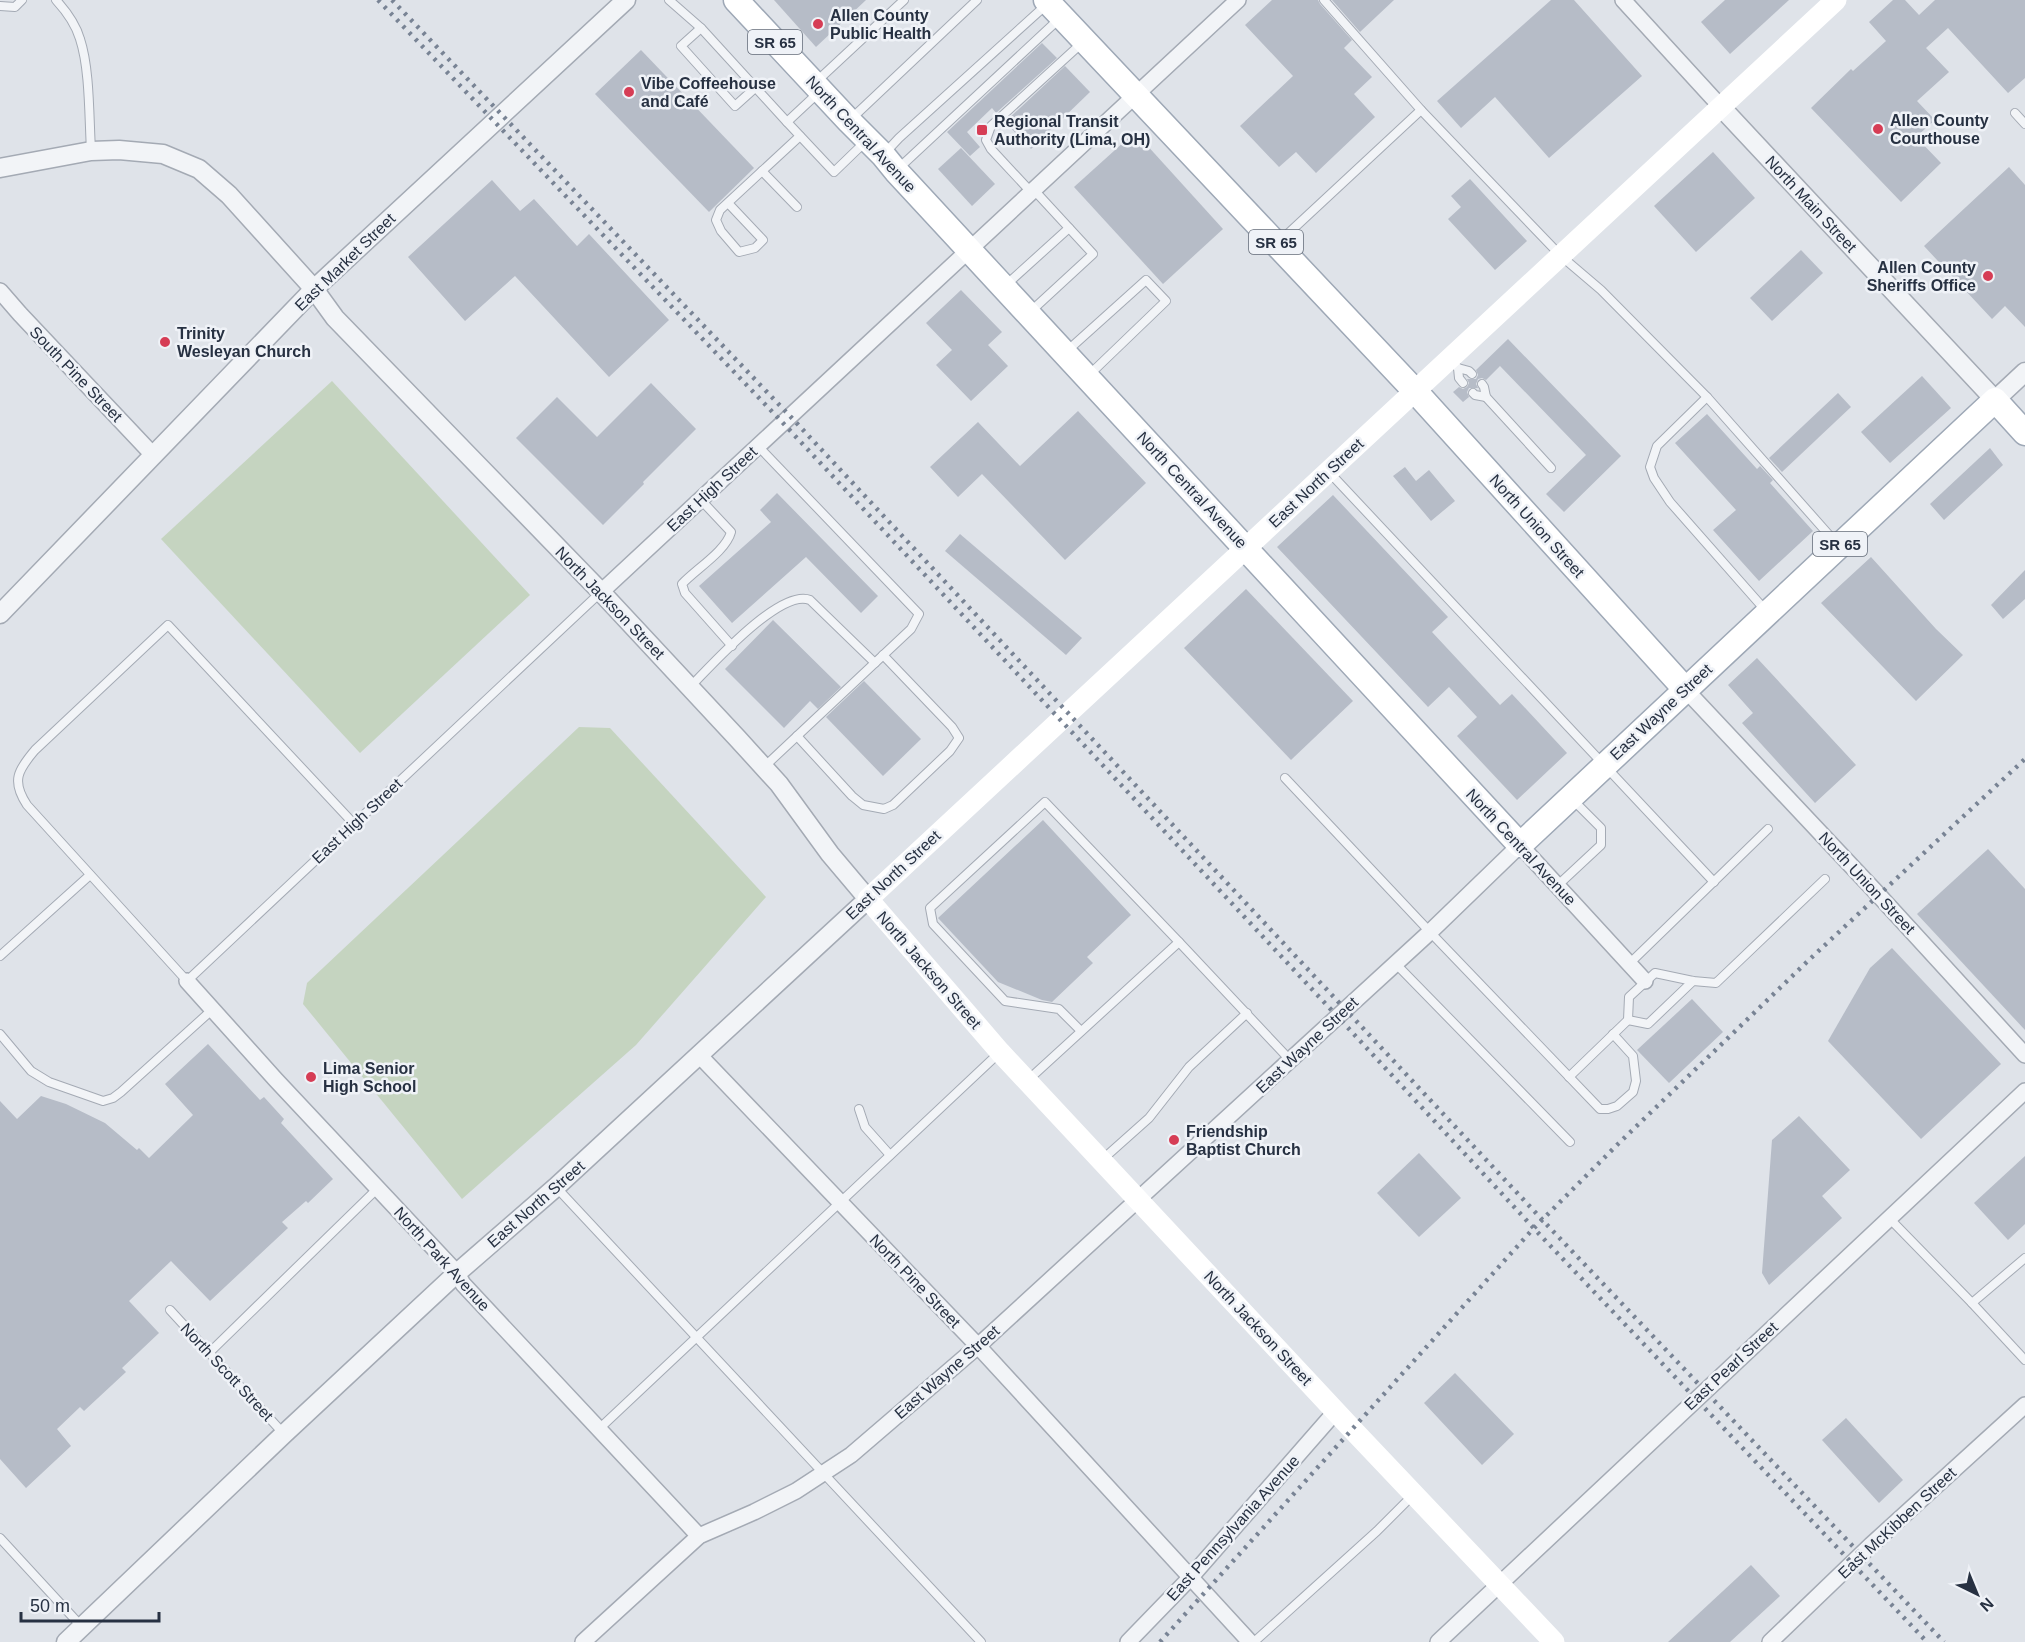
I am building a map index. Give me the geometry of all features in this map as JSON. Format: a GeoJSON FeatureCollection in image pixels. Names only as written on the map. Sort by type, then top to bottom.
{"type":"FeatureCollection","features":[{"type":"Feature","properties":{"kind":"main road","name":"North Central Avenue"},"geometry":{"type":"LineString","coordinates":[[736,0],[1520,845]]}},
{"type":"Feature","properties":{"kind":"main road","name":"East North Street"},"geometry":{"type":"LineString","coordinates":[[868,898],[1415,391],[1454,364],[1561,256],[1836,0]]}},
{"type":"Feature","properties":{"kind":"main road","name":"North Union Street"},"geometry":{"type":"LineString","coordinates":[[1052,6],[1415,391],[1685,689]]}},
{"type":"Feature","properties":{"kind":"main road","name":"North Main Street"},"geometry":{"type":"LineString","coordinates":[[1995,400],[2025,433]]}},
{"type":"Feature","properties":{"kind":"main road","name":"East Wayne Street"},"geometry":{"type":"LineString","coordinates":[[1520,845],[1995,400]]}},
{"type":"Feature","properties":{"kind":"main road","name":"North Jackson Street"},"geometry":{"type":"LineString","coordinates":[[868,898],[1027,1082],[1554,1642]]}},
{"type":"Feature","properties":{"kind":"street","name":"East Market Street"},"geometry":{"type":"LineString","coordinates":[[0,614],[314,289],[626,0]]}},
{"type":"Feature","properties":{"kind":"street","name":"East High Street"},"geometry":{"type":"LineString","coordinates":[[601,592],[1238,0]]}},
{"type":"Feature","properties":{"kind":"street","name":"North Main Street"},"geometry":{"type":"LineString","coordinates":[[1623,0],[1995,400]]}},
{"type":"Feature","properties":{"kind":"street","name":"North Jackson Street"},"geometry":{"type":"LineString","coordinates":[[0,168],[91,152],[119,150],[163,154],[199,170],[229,195],[314,289],[335,318],[601,592],[764,767],[830,854],[868,898]]}},
{"type":"Feature","properties":{"kind":"street","name":"South Pine Street"},"geometry":{"type":"LineString","coordinates":[[0,291],[154,456]]}},
{"type":"Feature","properties":{"kind":"street"},"geometry":{"type":"LineString","coordinates":[[1995,400],[2025,372]]}},
{"type":"Feature","properties":{"kind":"street","name":"North Union Street"},"geometry":{"type":"LineString","coordinates":[[1685,689],[2025,1055]]}},
{"type":"Feature","properties":{"kind":"street","name":"North Central Avenue"},"geometry":{"type":"LineString","coordinates":[[1520,845],[1645,981]]}},
{"type":"Feature","properties":{"kind":"street","name":"East Wayne Street"},"geometry":{"type":"LineString","coordinates":[[583,1642],[699,1536],[796,1491],[851,1455],[978,1346],[1430,932],[1520,845]]}},
{"type":"Feature","properties":{"kind":"street","name":"East North Street"},"geometry":{"type":"LineString","coordinates":[[66,1642],[284,1434],[458,1273],[556,1187],[868,898]]}},
{"type":"Feature","properties":{"kind":"street","name":"North Park Avenue"},"geometry":{"type":"LineString","coordinates":[[187,981],[276,1080],[458,1273],[463,1284],[699,1536]]}},
{"type":"Feature","properties":{"kind":"street","name":"North Pine Street"},"geometry":{"type":"LineString","coordinates":[[699,1055],[978,1346],[1190,1578],[1252,1642]]}},
{"type":"Feature","properties":{"kind":"street","name":"East Pearl Street"},"geometry":{"type":"LineString","coordinates":[[1438,1642],[2025,1091]]}},
{"type":"Feature","properties":{"kind":"street","name":"East McKibben Street"},"geometry":{"type":"LineString","coordinates":[[1770,1642],[1871,1545],[2025,1405]]}},
{"type":"Feature","properties":{"kind":"street","name":"East Pennsylvania Avenue"},"geometry":{"type":"LineString","coordinates":[[1128,1642],[1190,1578],[1336,1411]]}},
{"type":"Feature","properties":{"kind":"lane"},"geometry":{"type":"LineString","coordinates":[[0,6],[15,7],[22,0]]}},
{"type":"Feature","properties":{"kind":"lane"},"geometry":{"type":"LineString","coordinates":[[56,0],[73,22],[80,39],[85,64],[91,152]]}},
{"type":"Feature","properties":{"kind":"lane"},"geometry":{"type":"LineString","coordinates":[[669,0],[701,28],[834,172],[882,155],[1052,6]]}},
{"type":"Feature","properties":{"kind":"lane"},"geometry":{"type":"LineString","coordinates":[[787,122],[818,87],[904,0]]}},
{"type":"Feature","properties":{"kind":"lane"},"geometry":{"type":"LineString","coordinates":[[849,121],[977,0]]}},
{"type":"Feature","properties":{"kind":"lane"},"geometry":{"type":"LineString","coordinates":[[1324,0],[1421,110],[1561,256],[1601,290],[1707,397],[1839,545]]}},
{"type":"Feature","properties":{"kind":"lane"},"geometry":{"type":"LineString","coordinates":[[882,155],[1052,6]]}},
{"type":"Feature","properties":{"kind":"lane"},"geometry":{"type":"LineString","coordinates":[[701,28],[681,46],[735,106],[755,88]]}},
{"type":"Feature","properties":{"kind":"lane"},"geometry":{"type":"LineString","coordinates":[[1028,314],[1094,254],[991,149],[986,140],[991,126],[1085,41]]}},
{"type":"Feature","properties":{"kind":"lane"},"geometry":{"type":"LineString","coordinates":[[1277,244],[1421,110]]}},
{"type":"Feature","properties":{"kind":"lane"},"geometry":{"type":"LineString","coordinates":[[2015,113],[2025,124]]}},
{"type":"Feature","properties":{"kind":"lane"},"geometry":{"type":"LineString","coordinates":[[728,203],[763,240],[755,248],[739,252],[721,231],[716,220],[720,210],[800,136]]}},
{"type":"Feature","properties":{"kind":"lane"},"geometry":{"type":"LineString","coordinates":[[762,171],[797,207]]}},
{"type":"Feature","properties":{"kind":"lane"},"geometry":{"type":"LineString","coordinates":[[1003,288],[1070,228]]}},
{"type":"Feature","properties":{"kind":"lane"},"geometry":{"type":"LineString","coordinates":[[1065,353],[1146,280],[1166,301],[1087,377]]}},
{"type":"Feature","properties":{"kind":"lane"},"geometry":{"type":"LineString","coordinates":[[1454,364],[1472,374]]}},
{"type":"Feature","properties":{"kind":"lane"},"geometry":{"type":"LineString","coordinates":[[1454,364],[1463,383]]}},
{"type":"Feature","properties":{"kind":"lane"},"geometry":{"type":"LineString","coordinates":[[1482,384],[1486,397],[1551,468]]}},
{"type":"Feature","properties":{"kind":"lane"},"geometry":{"type":"LineString","coordinates":[[1473,393],[1486,397]]}},
{"type":"Feature","properties":{"kind":"lane"},"geometry":{"type":"LineString","coordinates":[[1707,397],[1657,446],[1650,467],[1654,478],[1670,501],[1767,612]]}},
{"type":"Feature","properties":{"kind":"lane"},"geometry":{"type":"LineString","coordinates":[[758,446],[919,614],[910,629],[764,767]]}},
{"type":"Feature","properties":{"kind":"lane"},"geometry":{"type":"LineString","coordinates":[[1328,472],[1714,882]]}},
{"type":"Feature","properties":{"kind":"lane"},"geometry":{"type":"LineString","coordinates":[[700,500],[731,532],[726,544],[682,584],[682,588],[732,646]]}},
{"type":"Feature","properties":{"kind":"lane","name":"East High Street"},"geometry":{"type":"LineString","coordinates":[[187,981],[601,592]]}},
{"type":"Feature","properties":{"kind":"lane"},"geometry":{"type":"LineString","coordinates":[[690,687],[763,617],[793,598],[803,597],[810,600],[875,663]]}},
{"type":"Feature","properties":{"kind":"lane"},"geometry":{"type":"LineString","coordinates":[[187,981],[21,796],[17,776],[23,763],[35,750],[168,625],[354,824]]}},
{"type":"Feature","properties":{"kind":"lane"},"geometry":{"type":"LineString","coordinates":[[797,736],[863,805],[884,809],[893,805],[950,751],[959,738],[952,727],[883,655]]}},
{"type":"Feature","properties":{"kind":"lane"},"geometry":{"type":"LineString","coordinates":[[1285,778],[1600,1109],[1617,1106],[1632,1092],[1636,1081],[1633,1056],[1613,1034]]}},
{"type":"Feature","properties":{"kind":"lane"},"geometry":{"type":"LineString","coordinates":[[1557,886],[1601,845],[1601,828],[1570,796]]}},
{"type":"Feature","properties":{"kind":"lane"},"geometry":{"type":"LineString","coordinates":[[1081,1031],[1059,1009],[1005,1001],[933,924],[930,908],[1046,802],[1290,1060]]}},
{"type":"Feature","properties":{"kind":"lane"},"geometry":{"type":"LineString","coordinates":[[1629,964],[1768,829]]}},
{"type":"Feature","properties":{"kind":"lane"},"geometry":{"type":"LineString","coordinates":[[0,956],[90,874]]}},
{"type":"Feature","properties":{"kind":"lane"},"geometry":{"type":"LineString","coordinates":[[1569,1077],[1628,1020],[1629,997],[1655,973],[1716,983],[1826,879]]}},
{"type":"Feature","properties":{"kind":"lane"},"geometry":{"type":"LineString","coordinates":[[1027,1082],[1179,942]]}},
{"type":"Feature","properties":{"kind":"lane"},"geometry":{"type":"LineString","coordinates":[[1395,963],[1570,1142]]}},
{"type":"Feature","properties":{"kind":"lane"},"geometry":{"type":"LineString","coordinates":[[1628,1020],[1648,1024],[1693,981]]}},
{"type":"Feature","properties":{"kind":"lane"},"geometry":{"type":"LineString","coordinates":[[0,1034],[31,1071],[49,1082],[104,1101],[121,1092],[213,1009]]}},
{"type":"Feature","properties":{"kind":"lane"},"geometry":{"type":"LineString","coordinates":[[1101,1161],[1149,1118],[1189,1067],[1247,1013]]}},
{"type":"Feature","properties":{"kind":"lane"},"geometry":{"type":"LineString","coordinates":[[600,1428],[1000,1052]]}},
{"type":"Feature","properties":{"kind":"lane"},"geometry":{"type":"LineString","coordinates":[[859,1109],[865,1127],[890,1155]]}},
{"type":"Feature","properties":{"kind":"lane"},"geometry":{"type":"LineString","coordinates":[[556,1187],[981,1642]]}},
{"type":"Feature","properties":{"kind":"lane"},"geometry":{"type":"LineString","coordinates":[[210,1352],[378,1188]]}},
{"type":"Feature","properties":{"kind":"lane"},"geometry":{"type":"LineString","coordinates":[[1889,1218],[2025,1360]]}},
{"type":"Feature","properties":{"kind":"lane"},"geometry":{"type":"LineString","coordinates":[[1972,1303],[2025,1258]]}},
{"type":"Feature","properties":{"kind":"lane","name":"North Scott Street"},"geometry":{"type":"LineString","coordinates":[[170,1310],[284,1434]]}},
{"type":"Feature","properties":{"kind":"lane"},"geometry":{"type":"LineString","coordinates":[[1252,1642],[1377,1531],[1414,1494]]}},
{"type":"Feature","properties":{"kind":"lane"},"geometry":{"type":"LineString","coordinates":[[0,1538],[82,1627]]}},
{"type":"Feature","properties":{"kind":"green space"},"geometry":{"type":"Polygon","coordinates":[[[332,381],[530,595],[360,753],[161,539],[332,381]]]}},
{"type":"Feature","properties":{"kind":"green space"},"geometry":{"type":"Polygon","coordinates":[[[579,727],[610,728],[766,897],[636,1045],[462,1199],[303,1004],[307,983],[579,727]]]}},
{"type":"Feature","properties":{"kind":"building","name":"Allen County Public Health"},"geometry":{"type":"Polygon","coordinates":[[[774,0],[866,0],[816,47],[774,0]]]}},
{"type":"Feature","properties":{"kind":"building"},"geometry":{"type":"Polygon","coordinates":[[[1272,0],[1318,0],[1352,40],[1344,48],[1372,77],[1354,94],[1375,117],[1316,173],[1296,152],[1279,167],[1240,126],[1293,76],[1245,25],[1272,0]]]}},
{"type":"Feature","properties":{"kind":"building"},"geometry":{"type":"Polygon","coordinates":[[[1332,0],[1394,0],[1360,32],[1332,0]]]}},
{"type":"Feature","properties":{"kind":"building"},"geometry":{"type":"Polygon","coordinates":[[[1551,0],[1574,0],[1642,76],[1549,158],[1495,97],[1461,128],[1437,101],[1551,0]]]}},
{"type":"Feature","properties":{"kind":"building"},"geometry":{"type":"Polygon","coordinates":[[[1725,0],[1789,0],[1730,54],[1701,22],[1725,0]]]}},
{"type":"Feature","properties":{"kind":"building"},"geometry":{"type":"Polygon","coordinates":[[[1893,0],[1905,0],[1919,15],[1935,0],[2025,0],[2025,78],[2008,93],[1948,28],[1926,48],[1949,72],[1917,101],[1935,120],[1916,137],[1941,163],[1901,202],[1811,108],[1851,69],[1853,71],[1886,41],[1869,22],[1893,0]]]}},
{"type":"Feature","properties":{"kind":"building"},"geometry":{"type":"Polygon","coordinates":[[[1042,43],[1057,58],[996,113],[992,108],[967,132],[980,147],[970,156],[947,132],[1042,43]]]}},
{"type":"Feature","properties":{"kind":"building"},"geometry":{"type":"Polygon","coordinates":[[[641,50],[754,168],[709,212],[595,94],[641,50]]]}},
{"type":"Feature","properties":{"kind":"building"},"geometry":{"type":"Polygon","coordinates":[[[1065,66],[1090,92],[1031,149],[1005,122],[1065,66]]]}},
{"type":"Feature","properties":{"kind":"building"},"geometry":{"type":"Polygon","coordinates":[[[1135,132],[1223,229],[1163,284],[1074,187],[1135,132]]]}},
{"type":"Feature","properties":{"kind":"building"},"geometry":{"type":"Polygon","coordinates":[[[961,148],[995,184],[972,206],[938,169],[961,148]]]}},
{"type":"Feature","properties":{"kind":"building"},"geometry":{"type":"Polygon","coordinates":[[[1713,152],[1755,198],[1696,252],[1654,206],[1713,152]]]}},
{"type":"Feature","properties":{"kind":"building","name":"Allen County Sheriffs Office"},"geometry":{"type":"Polygon","coordinates":[[[2009,167],[2025,185],[2025,327],[2005,306],[1992,319],[1924,246],[2009,167]]]}},
{"type":"Feature","properties":{"kind":"building"},"geometry":{"type":"Polygon","coordinates":[[[1470,179],[1527,241],[1495,270],[1448,219],[1461,207],[1451,196],[1470,179]]]}},
{"type":"Feature","properties":{"kind":"building"},"geometry":{"type":"Polygon","coordinates":[[[492,180],[520,211],[534,199],[577,246],[589,234],[669,320],[609,377],[515,276],[465,321],[408,257],[492,180]]]}},
{"type":"Feature","properties":{"kind":"building"},"geometry":{"type":"Polygon","coordinates":[[[1801,250],[1823,273],[1772,321],[1750,298],[1801,250]]]}},
{"type":"Feature","properties":{"kind":"building"},"geometry":{"type":"Polygon","coordinates":[[[961,290],[1002,332],[988,345],[1008,366],[971,401],[936,365],[952,350],[926,323],[961,290]]]}},
{"type":"Feature","properties":{"kind":"building"},"geometry":{"type":"Polygon","coordinates":[[[1508,339],[1621,456],[1564,512],[1546,494],[1586,455],[1500,366],[1486,380],[1478,379],[1476,384],[1478,388],[1469,388],[1467,392],[1469,397],[1463,402],[1453,392],[1459,387],[1463,389],[1467,387],[1469,383],[1467,379],[1476,379],[1478,375],[1476,370],[1508,339]]]}},
{"type":"Feature","properties":{"kind":"building"},"geometry":{"type":"Polygon","coordinates":[[[1922,376],[1951,408],[1890,463],[1861,432],[1922,376]]]}},
{"type":"Feature","properties":{"kind":"building"},"geometry":{"type":"Polygon","coordinates":[[[651,383],[696,429],[603,525],[516,438],[557,397],[597,437],[651,383]]]}},
{"type":"Feature","properties":{"kind":"building"},"geometry":{"type":"Polygon","coordinates":[[[1838,393],[1851,407],[1782,472],[1769,458],[1838,393]]]}},
{"type":"Feature","properties":{"kind":"building"},"geometry":{"type":"Polygon","coordinates":[[[1078,411],[1146,483],[1065,560],[982,474],[958,497],[930,467],[978,422],[1020,466],[1078,411]]]}},
{"type":"Feature","properties":{"kind":"building"},"geometry":{"type":"Polygon","coordinates":[[[1707,414],[1757,469],[1760,466],[1773,480],[1770,483],[1813,531],[1759,581],[1713,530],[1736,510],[1675,443],[1707,414]]]}},
{"type":"Feature","properties":{"kind":"building"},"geometry":{"type":"Polygon","coordinates":[[[1990,448],[2003,465],[1944,520],[1930,504],[1990,448]]]}},
{"type":"Feature","properties":{"kind":"building"},"geometry":{"type":"Polygon","coordinates":[[[1405,467],[1416,481],[1429,470],[1455,501],[1431,521],[1393,476],[1405,467]]]}},
{"type":"Feature","properties":{"kind":"building"},"geometry":{"type":"Polygon","coordinates":[[[777,493],[878,596],[861,613],[806,557],[732,623],[699,586],[771,522],[760,510],[777,493]]]}},
{"type":"Feature","properties":{"kind":"building"},"geometry":{"type":"Polygon","coordinates":[[[1333,495],[1448,617],[1432,632],[1500,705],[1512,694],[1567,753],[1517,800],[1457,736],[1477,717],[1449,687],[1428,707],[1277,547],[1333,495]]]}},
{"type":"Feature","properties":{"kind":"building"},"geometry":{"type":"Polygon","coordinates":[[[960,534],[1082,638],[1066,655],[945,551],[960,534]]]}},
{"type":"Feature","properties":{"kind":"building"},"geometry":{"type":"Polygon","coordinates":[[[1871,557],[1936,629],[1963,655],[1916,701],[1821,603],[1871,557]]]}},
{"type":"Feature","properties":{"kind":"building"},"geometry":{"type":"Polygon","coordinates":[[[2025,570],[2025,599],[2003,619],[1991,605],[2025,570]]]}},
{"type":"Feature","properties":{"kind":"building"},"geometry":{"type":"Polygon","coordinates":[[[1246,589],[1353,701],[1291,760],[1184,648],[1246,589]]]}},
{"type":"Feature","properties":{"kind":"building"},"geometry":{"type":"Polygon","coordinates":[[[773,620],[841,687],[818,709],[810,701],[784,728],[725,669],[773,620]]]}},
{"type":"Feature","properties":{"kind":"building"},"geometry":{"type":"Polygon","coordinates":[[[1757,658],[1856,765],[1815,803],[1742,723],[1753,713],[1728,685],[1757,658]]]}},
{"type":"Feature","properties":{"kind":"building"},"geometry":{"type":"Polygon","coordinates":[[[864,681],[921,739],[883,776],[826,717],[864,681]]]}},
{"type":"Feature","properties":{"kind":"building"},"geometry":{"type":"Polygon","coordinates":[[[1043,820],[1131,915],[1087,957],[1093,963],[1052,1002],[998,982],[938,918],[1043,820]]]}},
{"type":"Feature","properties":{"kind":"building"},"geometry":{"type":"Polygon","coordinates":[[[1988,849],[2025,889],[2025,1030],[1917,914],[1988,849]]]}},
{"type":"Feature","properties":{"kind":"building"},"geometry":{"type":"Polygon","coordinates":[[[1892,948],[2001,1064],[1921,1139],[1828,1041],[1870,968],[1892,948]]]}},
{"type":"Feature","properties":{"kind":"building"},"geometry":{"type":"Polygon","coordinates":[[[1692,999],[1723,1032],[1669,1083],[1637,1050],[1692,999]]]}},
{"type":"Feature","properties":{"kind":"building"},"geometry":{"type":"Polygon","coordinates":[[[208,1044],[260,1100],[264,1097],[284,1119],[281,1123],[333,1179],[308,1203],[306,1201],[282,1222],[288,1228],[210,1301],[171,1261],[129,1301],[159,1333],[122,1368],[126,1372],[84,1411],[80,1407],[57,1429],[71,1446],[26,1488],[0,1459],[0,1101],[17,1119],[41,1096],[66,1104],[105,1123],[149,1158],[193,1115],[165,1084],[208,1044]]]}},
{"type":"Feature","properties":{"kind":"building"},"geometry":{"type":"Polygon","coordinates":[[[1799,1116],[1850,1170],[1822,1196],[1842,1218],[1769,1285],[1762,1273],[1772,1140],[1799,1116]]]}},
{"type":"Feature","properties":{"kind":"building"},"geometry":{"type":"Polygon","coordinates":[[[1419,1153],[1461,1198],[1419,1237],[1377,1193],[1419,1153]]]}},
{"type":"Feature","properties":{"kind":"building"},"geometry":{"type":"Polygon","coordinates":[[[2025,1156],[2025,1224],[2008,1240],[1974,1203],[2025,1156]]]}},
{"type":"Feature","properties":{"kind":"building"},"geometry":{"type":"Polygon","coordinates":[[[1455,1373],[1514,1434],[1482,1465],[1424,1403],[1455,1373]]]}},
{"type":"Feature","properties":{"kind":"building"},"geometry":{"type":"Polygon","coordinates":[[[1846,1418],[1903,1480],[1879,1503],[1822,1440],[1846,1418]]]}},
{"type":"Feature","properties":{"kind":"building"},"geometry":{"type":"Polygon","coordinates":[[[1751,1565],[1780,1596],[1730,1642],[1668,1642],[1751,1565]]]}},
{"type":"Feature","properties":{"kind":"railway"},"geometry":{"type":"LineString","coordinates":[[378,0],[783,423],[1542,1237],[1927,1642]]}},
{"type":"Feature","properties":{"kind":"railway"},"geometry":{"type":"LineString","coordinates":[[392,0],[790,416],[1550,1228],[1944,1642]]}},
{"type":"Feature","properties":{"kind":"railway"},"geometry":{"type":"LineString","coordinates":[[1160,1642],[1533,1229],[1811,958],[2025,759]]}},
{"type":"Feature","properties":{"kind":"place","name":"Allen County Public Health"},"geometry":{"type":"Point","coordinates":[818,24]}},
{"type":"Feature","properties":{"kind":"place","name":"Vibe Coffeehouse and Café"},"geometry":{"type":"Point","coordinates":[629,92]}},
{"type":"Feature","properties":{"kind":"place","name":"Allen County Courthouse"},"geometry":{"type":"Point","coordinates":[1878,129]}},
{"type":"Feature","properties":{"kind":"place","name":"Regional Transit Authority (Lima, OH)"},"geometry":{"type":"Point","coordinates":[982,130]}},
{"type":"Feature","properties":{"kind":"place","name":"Allen County Sheriffs Office"},"geometry":{"type":"Point","coordinates":[1988,276]}},
{"type":"Feature","properties":{"kind":"place","name":"Trinity Wesleyan Church"},"geometry":{"type":"Point","coordinates":[165,342]}},
{"type":"Feature","properties":{"kind":"place","name":"Lima Senior High School"},"geometry":{"type":"Point","coordinates":[311,1077]}},
{"type":"Feature","properties":{"kind":"place","name":"Friendship Baptist Church"},"geometry":{"type":"Point","coordinates":[1174,1140]}}]}
